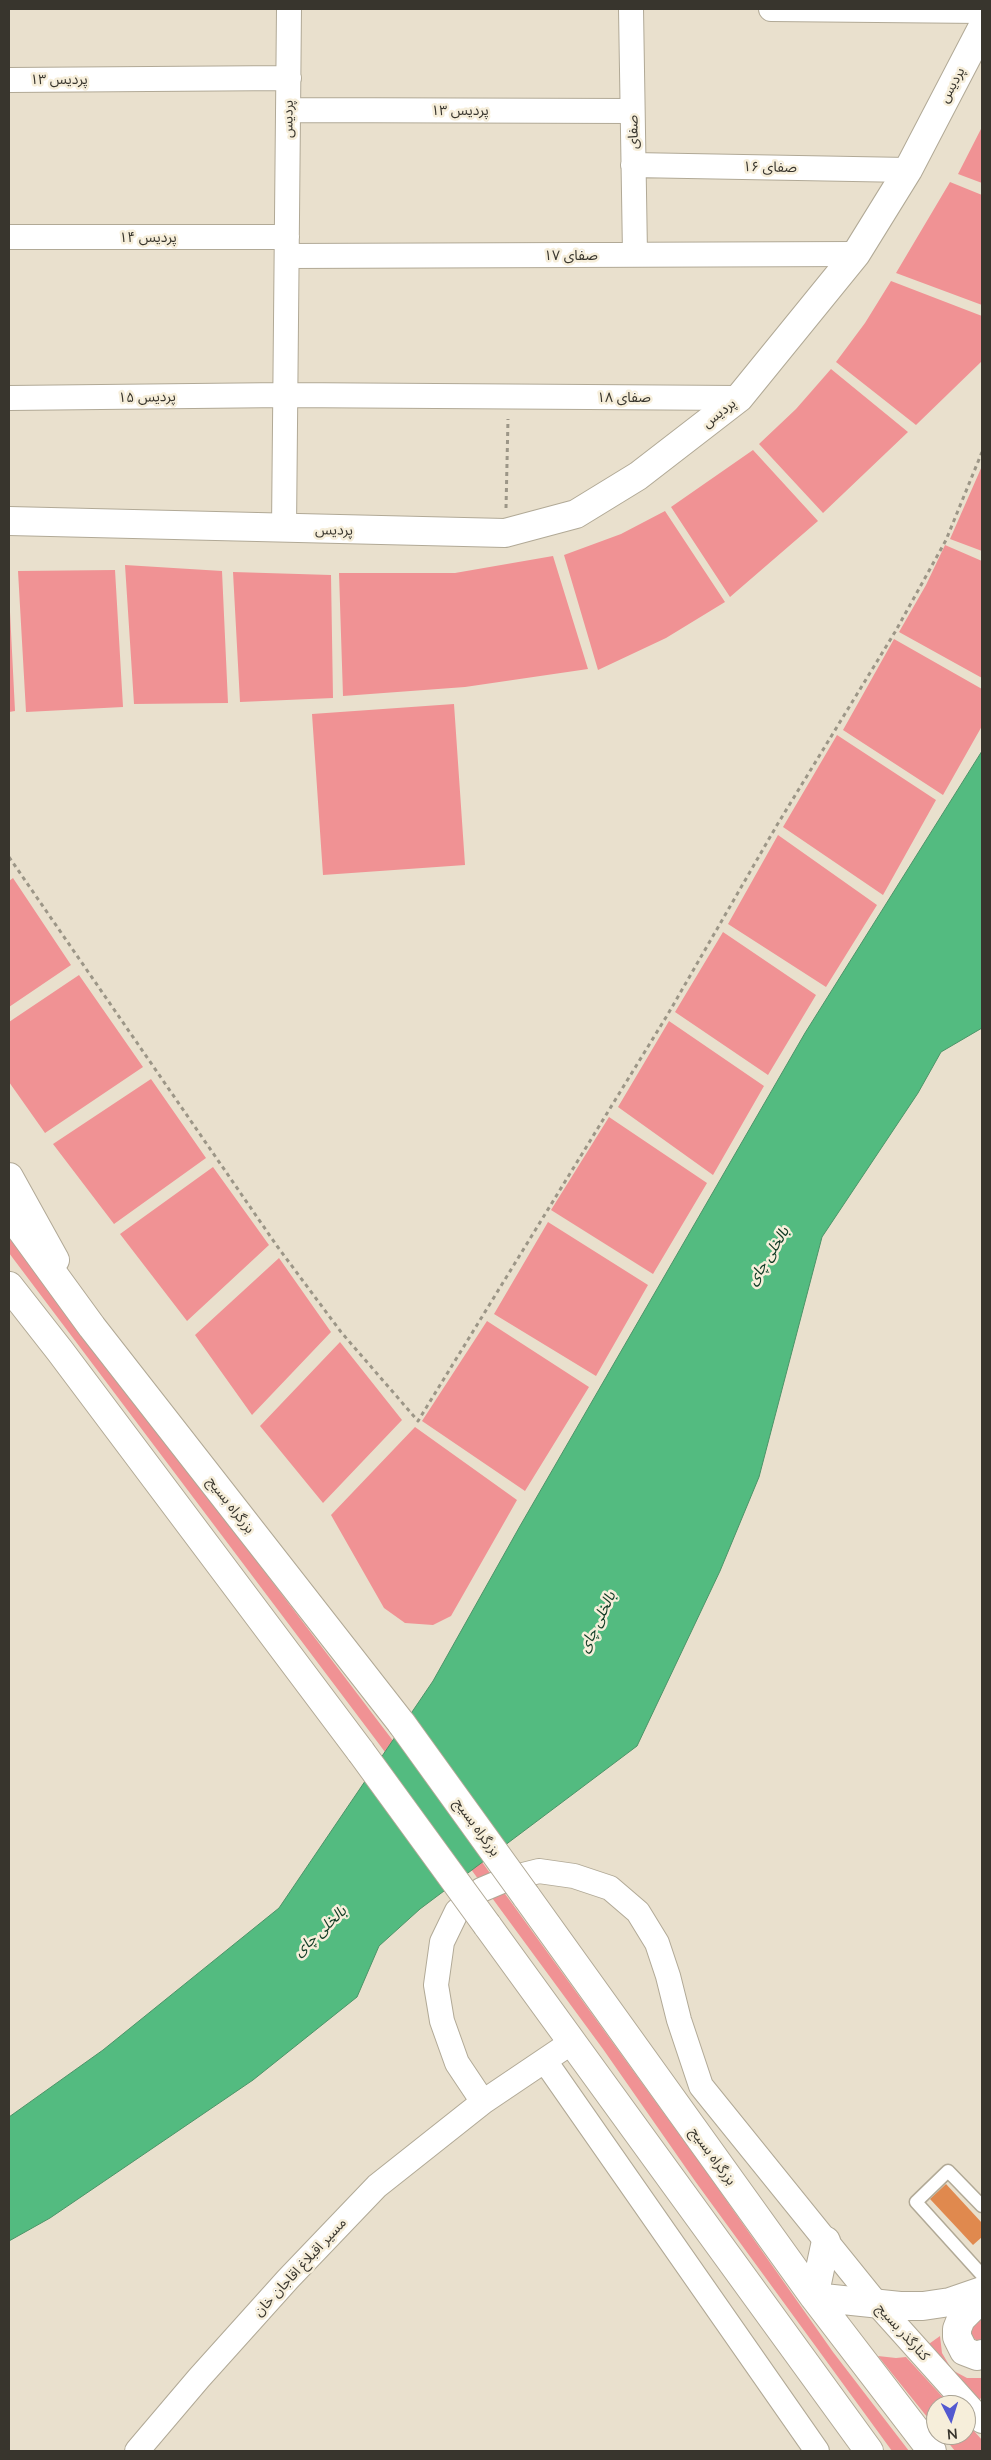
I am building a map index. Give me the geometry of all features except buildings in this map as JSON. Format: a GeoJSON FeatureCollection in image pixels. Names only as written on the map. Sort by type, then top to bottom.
{"type":"FeatureCollection","features":[{"type":"Feature","properties":{"kind":"main road","name":"پردیس"},"geometry":{"type":"LineString","coordinates":[[9,521],[505,533],[576,514],[638,476],[738,398],[856,254],[908,170],[982,28]]}},
{"type":"Feature","properties":{"kind":"main road"},"geometry":{"type":"LineString","coordinates":[[9,1177],[92,1327]]}},
{"type":"Feature","properties":{"kind":"main road","name":"بزرگراه بسیج"},"geometry":{"type":"LineString","coordinates":[[9,1213],[92,1327],[402,1724],[814,2297],[932,2451]]}},
{"type":"Feature","properties":{"kind":"main road"},"geometry":{"type":"LineString","coordinates":[[9,1286],[60,1350],[362,1752],[869,2451]]}},
{"type":"Feature","properties":{"kind":"main road"},"geometry":{"type":"LineString","coordinates":[[826,2241],[814,2297],[877,2304],[923,2306],[950,2302],[982,2291]]}},
{"type":"Feature","properties":{"kind":"main road"},"geometry":{"type":"LineString","coordinates":[[982,2298],[961,2319],[957,2329],[957,2337],[964,2351],[977,2356],[982,2354]]}},
{"type":"Feature","properties":{"kind":"street","name":"پردیس"},"geometry":{"type":"LineString","coordinates":[[284,529],[289,9]]}},
{"type":"Feature","properties":{"kind":"street","name":"صفای"},"geometry":{"type":"LineString","coordinates":[[631,9],[635,254]]}},
{"type":"Feature","properties":{"kind":"street"},"geometry":{"type":"LineString","coordinates":[[771,9],[982,10]]}},
{"type":"Feature","properties":{"kind":"street","name":"پردیس ۱۳"},"geometry":{"type":"LineString","coordinates":[[9,80],[289,78]]}},
{"type":"Feature","properties":{"kind":"street","name":"پردیس ۱۳"},"geometry":{"type":"LineString","coordinates":[[288,110],[632,111]]}},
{"type":"Feature","properties":{"kind":"street","name":"صفای ۱۶"},"geometry":{"type":"LineString","coordinates":[[633,165],[908,170]]}},
{"type":"Feature","properties":{"kind":"street","name":"پردیس ۱۴"},"geometry":{"type":"LineString","coordinates":[[9,237],[287,246]]}},
{"type":"Feature","properties":{"kind":"street","name":"صفای ۱۷"},"geometry":{"type":"LineString","coordinates":[[287,246],[635,254],[856,254]]}},
{"type":"Feature","properties":{"kind":"street","name":"صفای ۱۸"},"geometry":{"type":"LineString","coordinates":[[286,396],[738,398]]}},
{"type":"Feature","properties":{"kind":"street","name":"پردیس ۱۵"},"geometry":{"type":"LineString","coordinates":[[9,398],[286,396]]}},
{"type":"Feature","properties":{"kind":"street","name":"کنارگذر بسیج"},"geometry":{"type":"LineString","coordinates":[[483,2102],[457,2063],[442,2021],[436,1985],[442,1942],[457,1911],[481,1890],[508,1879],[539,1871],[574,1876],[610,1888],[638,1912],[657,1943],[668,1976],[679,2020],[701,2086],[877,2304],[982,2421]]}},
{"type":"Feature","properties":{"kind":"street","name":"مسیر اقبلاغ اقاجان خان"},"geometry":{"type":"LineString","coordinates":[[137,2451],[198,2378],[377,2186],[483,2102],[572,2042]]}},
{"type":"Feature","properties":{"kind":"street"},"geometry":{"type":"LineString","coordinates":[[545,2061],[817,2451]]}},
{"type":"Feature","properties":{"kind":"lane"},"geometry":{"type":"LineString","coordinates":[[982,2206],[948,2171],[916,2202],[982,2275]]}},
{"type":"Feature","properties":{"kind":"path"},"geometry":{"type":"LineString","coordinates":[[505,533],[509,396]]}},
{"type":"Feature","properties":{"kind":"path"},"geometry":{"type":"LineString","coordinates":[[9,857],[277,1246],[341,1332],[418,1421],[668,1014],[782,817],[895,632],[946,540],[982,452]]}},
{"type":"Feature","properties":{"kind":"shaded area"},"geometry":{"type":"Polygon","coordinates":[[[982,127],[982,183],[958,174],[982,127]]]}},
{"type":"Feature","properties":{"kind":"shaded area"},"geometry":{"type":"Polygon","coordinates":[[[950,182],[982,195],[982,305],[896,273],[950,182]]]}},
{"type":"Feature","properties":{"kind":"shaded area"},"geometry":{"type":"Polygon","coordinates":[[[891,281],[982,316],[982,361],[916,425],[836,362],[865,323],[891,281]]]}},
{"type":"Feature","properties":{"kind":"shaded area"},"geometry":{"type":"Polygon","coordinates":[[[831,369],[908,432],[823,513],[759,444],[796,409],[831,369]]]}},
{"type":"Feature","properties":{"kind":"shaded area"},"geometry":{"type":"Polygon","coordinates":[[[753,450],[818,521],[730,597],[671,507],[753,450]]]}},
{"type":"Feature","properties":{"kind":"shaded area"},"geometry":{"type":"Polygon","coordinates":[[[982,466],[982,551],[950,539],[982,466]]]}},
{"type":"Feature","properties":{"kind":"shaded area"},"geometry":{"type":"Polygon","coordinates":[[[665,511],[725,602],[666,638],[598,670],[564,555],[621,534],[665,511]]]}},
{"type":"Feature","properties":{"kind":"shaded area"},"geometry":{"type":"Polygon","coordinates":[[[945,545],[982,561],[982,678],[899,632],[926,585],[945,545]]]}},
{"type":"Feature","properties":{"kind":"shaded area"},"geometry":{"type":"Polygon","coordinates":[[[553,556],[588,669],[465,687],[343,696],[339,573],[455,573],[553,556]]]}},
{"type":"Feature","properties":{"kind":"shaded area"},"geometry":{"type":"Polygon","coordinates":[[[125,565],[222,571],[228,703],[134,704],[125,565]]]}},
{"type":"Feature","properties":{"kind":"shaded area"},"geometry":{"type":"Polygon","coordinates":[[[115,570],[123,707],[26,712],[18,571],[115,570]]]}},
{"type":"Feature","properties":{"kind":"shaded area"},"geometry":{"type":"Polygon","coordinates":[[[233,572],[331,575],[333,698],[240,702],[233,572]]]}},
{"type":"Feature","properties":{"kind":"shaded area"},"geometry":{"type":"Polygon","coordinates":[[[9,592],[15,711],[9,712],[9,592]]]}},
{"type":"Feature","properties":{"kind":"shaded area"},"geometry":{"type":"Polygon","coordinates":[[[894,639],[982,689],[982,726],[943,795],[843,730],[894,639]]]}},
{"type":"Feature","properties":{"kind":"shaded area"},"geometry":{"type":"Polygon","coordinates":[[[454,704],[465,865],[323,875],[312,714],[454,704]]]}},
{"type":"Feature","properties":{"kind":"shaded area"},"geometry":{"type":"Polygon","coordinates":[[[837,735],[936,800],[883,895],[783,827],[837,735]]]}},
{"type":"Feature","properties":{"kind":"shaded area"},"geometry":{"type":"Polygon","coordinates":[[[778,835],[877,905],[826,987],[728,924],[778,835]]]}},
{"type":"Feature","properties":{"kind":"shaded area"},"geometry":{"type":"Polygon","coordinates":[[[13,878],[71,965],[9,1007],[9,881],[13,878]]]}},
{"type":"Feature","properties":{"kind":"shaded area"},"geometry":{"type":"Polygon","coordinates":[[[723,932],[816,995],[768,1075],[675,1012],[723,932]]]}},
{"type":"Feature","properties":{"kind":"shaded area"},"geometry":{"type":"Polygon","coordinates":[[[79,975],[143,1067],[45,1133],[9,1082],[9,1022],[79,975]]]}},
{"type":"Feature","properties":{"kind":"shaded area"},"geometry":{"type":"Polygon","coordinates":[[[669,1021],[764,1086],[713,1175],[618,1107],[669,1021]]]}},
{"type":"Feature","properties":{"kind":"shaded area"},"geometry":{"type":"Polygon","coordinates":[[[151,1079],[206,1158],[114,1224],[53,1144],[151,1079]]]}},
{"type":"Feature","properties":{"kind":"shaded area"},"geometry":{"type":"Polygon","coordinates":[[[609,1117],[707,1183],[653,1274],[551,1210],[609,1117]]]}},
{"type":"Feature","properties":{"kind":"shaded area"},"geometry":{"type":"Polygon","coordinates":[[[213,1167],[269,1245],[187,1321],[120,1234],[213,1167]]]}},
{"type":"Feature","properties":{"kind":"shaded area"},"geometry":{"type":"Polygon","coordinates":[[[548,1222],[648,1285],[596,1376],[494,1314],[548,1222]]]}},
{"type":"Feature","properties":{"kind":"shaded area"},"geometry":{"type":"Polygon","coordinates":[[[9,1235],[419,1775],[705,2170],[833,2352],[909,2451],[892,2451],[695,2181],[603,2049],[379,1744],[9,1253],[9,1235]]]}},
{"type":"Feature","properties":{"kind":"shaded area"},"geometry":{"type":"Polygon","coordinates":[[[279,1258],[331,1332],[252,1415],[195,1335],[279,1258]]]}},
{"type":"Feature","properties":{"kind":"shaded area"},"geometry":{"type":"Polygon","coordinates":[[[487,1321],[589,1387],[525,1491],[422,1421],[487,1321]]]}},
{"type":"Feature","properties":{"kind":"shaded area"},"geometry":{"type":"Polygon","coordinates":[[[340,1342],[402,1420],[323,1503],[260,1426],[340,1342]]]}},
{"type":"Feature","properties":{"kind":"shaded area"},"geometry":{"type":"Polygon","coordinates":[[[415,1427],[517,1500],[451,1616],[433,1625],[405,1623],[384,1608],[331,1515],[415,1427]]]}},
{"type":"Feature","properties":{"kind":"shaded area"},"geometry":{"type":"Polygon","coordinates":[[[982,2314],[982,2341],[979,2342],[972,2337],[970,2328],[982,2314]]]}},
{"type":"Feature","properties":{"kind":"shaded area"},"geometry":{"type":"Polygon","coordinates":[[[940,2336],[942,2353],[952,2370],[967,2378],[982,2378],[982,2397],[977,2402],[976,2395],[971,2395],[926,2346],[940,2336]]]}},
{"type":"Feature","properties":{"kind":"shaded area"},"geometry":{"type":"Polygon","coordinates":[[[878,2356],[906,2357],[941,2395],[926,2395],[926,2416],[878,2356]]]}},
{"type":"Feature","properties":{"kind":"shaded area"},"geometry":{"type":"Polygon","coordinates":[[[976,2433],[982,2440],[982,2451],[955,2451],[950,2445],[976,2445],[976,2433]]]}},
{"type":"Feature","properties":{"kind":"water","name":"بالخلی چای"},"geometry":{"type":"Polygon","coordinates":[[[982,751],[982,1028],[941,1052],[918,1093],[822,1237],[759,1477],[720,1571],[637,1746],[420,1909],[379,1946],[357,1997],[253,2080],[50,2218],[9,2241],[9,2117],[103,2050],[279,1908],[433,1681],[520,1526],[805,1033],[982,751]]]}}]}
